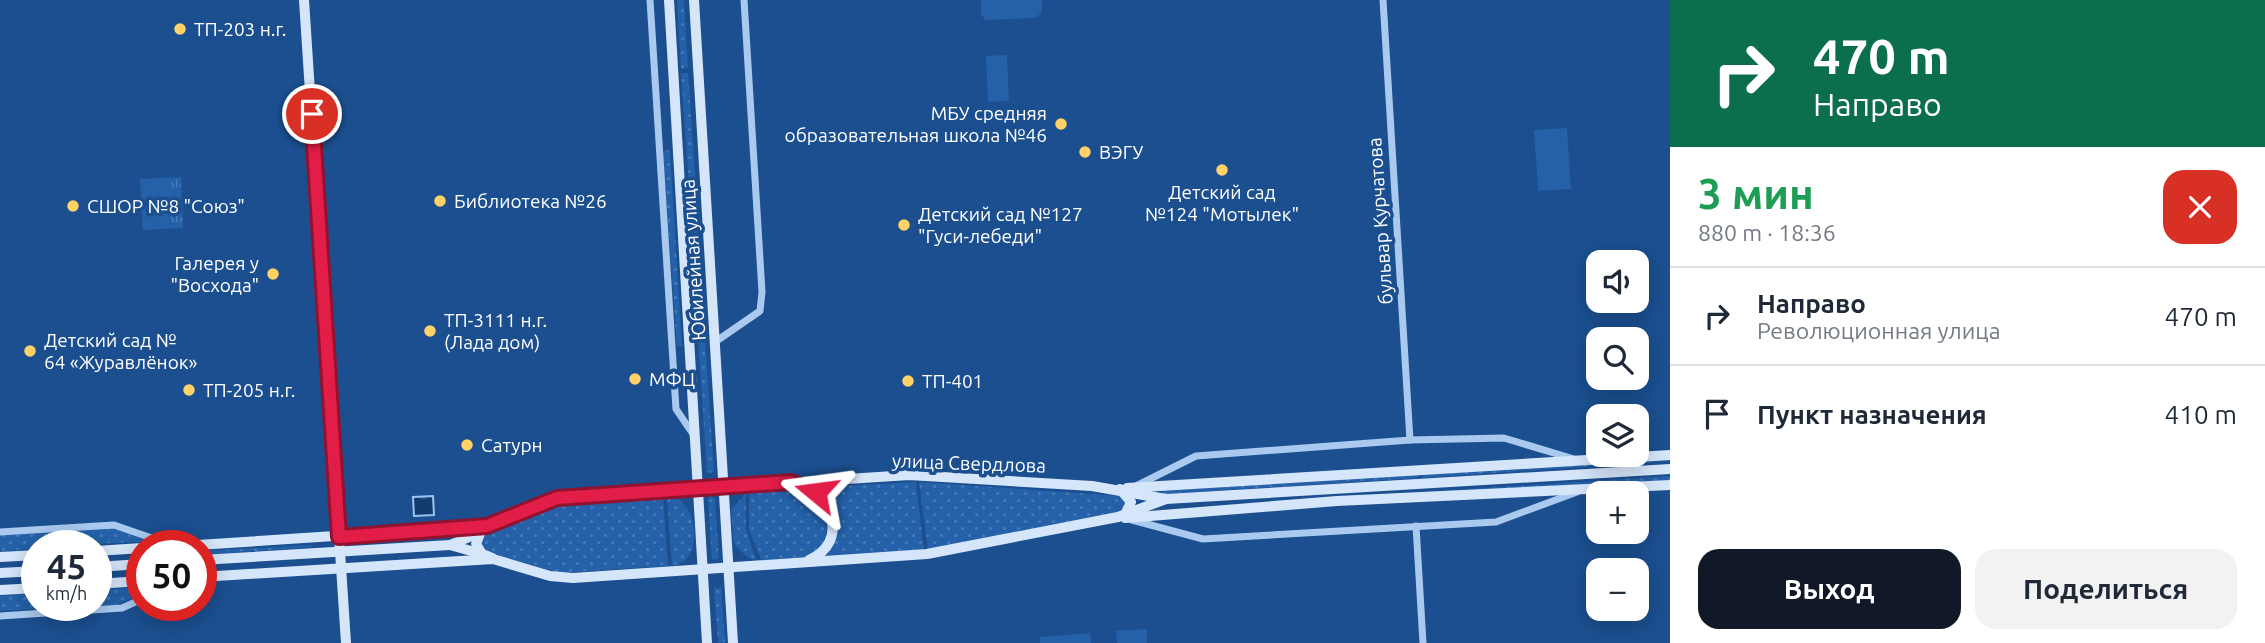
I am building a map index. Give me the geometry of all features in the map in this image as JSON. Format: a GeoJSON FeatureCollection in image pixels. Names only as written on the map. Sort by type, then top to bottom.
{"type":"FeatureCollection","features":[{"type":"Feature","properties":{"kind":"main road"},"geometry":{"type":"LineString","coordinates":[[304,0],[346,643]]}},
{"type":"Feature","properties":{"kind":"main road","name":"Юбилейная улица"},"geometry":{"type":"LineString","coordinates":[[669,0],[707,643]]}},
{"type":"Feature","properties":{"kind":"main road","name":"Юбилейная улица"},"geometry":{"type":"LineString","coordinates":[[694,0],[733,643]]}},
{"type":"Feature","properties":{"kind":"main road","name":"улица Свердлова"},"geometry":{"type":"LineString","coordinates":[[1120,489],[1670,455]]}},
{"type":"Feature","properties":{"kind":"main road","name":"улица Свердлова"},"geometry":{"type":"LineString","coordinates":[[450,545],[557,498],[724,486],[909,475],[1120,489],[1166,499],[1670,469]]}},
{"type":"Feature","properties":{"kind":"main road"},"geometry":{"type":"LineString","coordinates":[[791,482],[816,492],[830,510],[832,518],[829,540],[824,549],[817,556],[802,562]]}},
{"type":"Feature","properties":{"kind":"main road","name":"улица Свердлова"},"geometry":{"type":"LineString","coordinates":[[217,559],[450,545],[561,578],[937,552],[1123,517],[1337,501],[1670,485]]}},
{"type":"Feature","properties":{"kind":"main road"},"geometry":{"type":"LineString","coordinates":[[1120,489],[1131,502],[1123,517]]}},
{"type":"Feature","properties":{"kind":"main road","name":"улица Свердлова"},"geometry":{"type":"LineString","coordinates":[[1123,517],[1166,499]]}},
{"type":"Feature","properties":{"kind":"main road"},"geometry":{"type":"LineString","coordinates":[[482,554],[476,544],[483,530]]}},
{"type":"Feature","properties":{"kind":"main road","name":"улица Свердлова"},"geometry":{"type":"LineString","coordinates":[[217,544],[483,530]]}},
{"type":"Feature","properties":{"kind":"main road"},"geometry":{"type":"LineString","coordinates":[[0,557],[21,556]]}},
{"type":"Feature","properties":{"kind":"main road","name":"улица Свердлова"},"geometry":{"type":"LineString","coordinates":[[217,576],[493,559]]}},
{"type":"Feature","properties":{"kind":"main road"},"geometry":{"type":"LineString","coordinates":[[0,573],[21,572]]}},
{"type":"Feature","properties":{"kind":"main road"},"geometry":{"type":"LineString","coordinates":[[0,590],[21,589]]}},
{"type":"Feature","properties":{"kind":"street"},"geometry":{"type":"LineString","coordinates":[[650,0],[676,409],[693,434]]}},
{"type":"Feature","properties":{"kind":"street"},"geometry":{"type":"LineString","coordinates":[[715,342],[760,310],[762,292],[744,0]]}},
{"type":"Feature","properties":{"kind":"street","name":"бульвар Курчатова"},"geometry":{"type":"LineString","coordinates":[[1382,0],[1410,440]]}},
{"type":"Feature","properties":{"kind":"street"},"geometry":{"type":"LineString","coordinates":[[1135,487],[1171,466],[1195,456],[1410,440],[1504,438],[1578,461]]}},
{"type":"Feature","properties":{"kind":"street"},"geometry":{"type":"LineString","coordinates":[[1123,517],[1203,539],[1505,520],[1581,491]]}},
{"type":"Feature","properties":{"kind":"street"},"geometry":{"type":"LineString","coordinates":[[0,532],[114,525],[129,530]]}},
{"type":"Feature","properties":{"kind":"street"},"geometry":{"type":"LineString","coordinates":[[1416,526],[1423,643]]}},
{"type":"Feature","properties":{"kind":"street"},"geometry":{"type":"LineString","coordinates":[[0,616],[126,606]]}},
{"type":"Feature","properties":{"kind":"green space"},"geometry":{"type":"Polygon","coordinates":[[[677,0],[684,0],[688,68],[681,69],[677,0]]]}},
{"type":"Feature","properties":{"kind":"green space"},"geometry":{"type":"Polygon","coordinates":[[[981,0],[1042,0],[1042,12],[1036,18],[986,20],[981,15],[981,0]]]}},
{"type":"Feature","properties":{"kind":"green space"},"geometry":{"type":"Polygon","coordinates":[[[1007,55],[1009,101],[988,102],[986,56],[1007,55]]]}},
{"type":"Feature","properties":{"kind":"green space"},"geometry":{"type":"Polygon","coordinates":[[[681,73],[688,73],[697,200],[693,203],[690,200],[681,73]]]}},
{"type":"Feature","properties":{"kind":"green space"},"geometry":{"type":"Polygon","coordinates":[[[1567,128],[1571,189],[1538,191],[1534,130],[1567,128]]]}},
{"type":"Feature","properties":{"kind":"green space"},"geometry":{"type":"Polygon","coordinates":[[[666,149],[670,152],[682,346],[677,346],[663,153],[666,149]]]}},
{"type":"Feature","properties":{"kind":"green space"},"geometry":{"type":"Polygon","coordinates":[[[181,177],[183,228],[143,230],[140,179],[181,177]]]}},
{"type":"Feature","properties":{"kind":"green space"},"geometry":{"type":"Polygon","coordinates":[[[693,214],[697,218],[714,472],[707,473],[690,218],[693,214]]]}},
{"type":"Feature","properties":{"kind":"green space"},"geometry":{"type":"Polygon","coordinates":[[[1670,457],[1670,461],[1649,462],[1649,458],[1670,457]]]}},
{"type":"Feature","properties":{"kind":"green space"},"geometry":{"type":"Polygon","coordinates":[[[1586,463],[1586,467],[1422,478],[1422,474],[1586,463]]]}},
{"type":"Feature","properties":{"kind":"green space"},"geometry":{"type":"Polygon","coordinates":[[[1418,474],[1418,478],[1163,494],[1161,491],[1418,474]]]}},
{"type":"Feature","properties":{"kind":"green space"},"geometry":{"type":"Polygon","coordinates":[[[1670,476],[1670,480],[1593,481],[1670,476]]]}},
{"type":"Feature","properties":{"kind":"green space"},"geometry":{"type":"Polygon","coordinates":[[[1586,481],[1586,485],[1423,496],[1423,492],[1586,481]]]}},
{"type":"Feature","properties":{"kind":"green space"},"geometry":{"type":"Polygon","coordinates":[[[916,482],[924,550],[821,558],[834,530],[835,513],[832,504],[819,487],[916,482]]]}},
{"type":"Feature","properties":{"kind":"green space"},"geometry":{"type":"Polygon","coordinates":[[[919,482],[1122,496],[1128,500],[1123,512],[928,550],[919,482]]]}},
{"type":"Feature","properties":{"kind":"green space"},"geometry":{"type":"Polygon","coordinates":[[[795,489],[815,499],[821,507],[826,517],[825,538],[820,547],[806,558],[762,562],[749,530],[749,492],[795,489]]]}},
{"type":"Feature","properties":{"kind":"green space"},"geometry":{"type":"Polygon","coordinates":[[[746,493],[746,528],[756,560],[747,557],[734,544],[731,510],[746,493]]]}},
{"type":"Feature","properties":{"kind":"green space"},"geometry":{"type":"Polygon","coordinates":[[[711,496],[715,499],[719,559],[712,560],[708,499],[711,496]]]}},
{"type":"Feature","properties":{"kind":"green space"},"geometry":{"type":"Polygon","coordinates":[[[663,497],[668,566],[559,573],[481,550],[481,535],[553,504],[663,497]]]}},
{"type":"Feature","properties":{"kind":"green space"},"geometry":{"type":"Polygon","coordinates":[[[667,497],[680,500],[691,516],[694,527],[693,547],[689,556],[672,566],[667,497]]]}},
{"type":"Feature","properties":{"kind":"green space"},"geometry":{"type":"Polygon","coordinates":[[[113,528],[126,532],[126,542],[112,543],[112,530],[86,530],[113,528]]]}},
{"type":"Feature","properties":{"kind":"green space"},"geometry":{"type":"Polygon","coordinates":[[[21,534],[21,550],[0,552],[0,535],[21,534]]]}},
{"type":"Feature","properties":{"kind":"green space"},"geometry":{"type":"Polygon","coordinates":[[[313,545],[217,554],[217,550],[313,545]]]}},
{"type":"Feature","properties":{"kind":"green space"},"geometry":{"type":"Polygon","coordinates":[[[721,587],[725,643],[718,643],[714,588],[721,587]]]}},
{"type":"Feature","properties":{"kind":"green space"},"geometry":{"type":"Polygon","coordinates":[[[126,588],[126,601],[112,605],[112,589],[126,588]]]}},
{"type":"Feature","properties":{"kind":"green space"},"geometry":{"type":"Polygon","coordinates":[[[21,594],[21,610],[0,611],[0,596],[21,594]]]}},
{"type":"Feature","properties":{"kind":"green space"},"geometry":{"type":"Polygon","coordinates":[[[1147,629],[1147,643],[1117,643],[1116,631],[1147,629]]]}},
{"type":"Feature","properties":{"kind":"green space"},"geometry":{"type":"Polygon","coordinates":[[[1090,633],[1091,643],[1040,643],[1040,637],[1090,633]]]}},
{"type":"Feature","properties":{"kind":"water"},"geometry":{"type":"Polygon","coordinates":[[[433,496],[434,515],[414,516],[413,497],[433,496]]]}},
{"type":"Feature","properties":{"kind":"place","name":"ТП-203 н.г."},"geometry":{"type":"Point","coordinates":[180,29]}},
{"type":"Feature","properties":{"kind":"place","name":"МБУ средняя образовательная школа №46"},"geometry":{"type":"Point","coordinates":[1061,124]}},
{"type":"Feature","properties":{"kind":"place","name":"ВЭГУ"},"geometry":{"type":"Point","coordinates":[1085,152]}},
{"type":"Feature","properties":{"kind":"place","name":"Детский сад №124 \"Мотылек\""},"geometry":{"type":"Point","coordinates":[1222,170]}},
{"type":"Feature","properties":{"kind":"place","name":"Библиотека №26"},"geometry":{"type":"Point","coordinates":[440,201]}},
{"type":"Feature","properties":{"kind":"place","name":"СШОР №8 \"Союз\""},"geometry":{"type":"Point","coordinates":[73,206]}},
{"type":"Feature","properties":{"kind":"place","name":"Детский сад №127 \"Гуси-лебеди\""},"geometry":{"type":"Point","coordinates":[904,225]}},
{"type":"Feature","properties":{"kind":"place","name":"Галерея у \"Восхода\""},"geometry":{"type":"Point","coordinates":[273,274]}},
{"type":"Feature","properties":{"kind":"place","name":"ТП-3111 н.г. (Лада дом)"},"geometry":{"type":"Point","coordinates":[430,331]}},
{"type":"Feature","properties":{"kind":"place","name":"Детский сад № 64 «Журавлёнок»"},"geometry":{"type":"Point","coordinates":[30,351]}},
{"type":"Feature","properties":{"kind":"place","name":"МФЦ"},"geometry":{"type":"Point","coordinates":[635,379]}},
{"type":"Feature","properties":{"kind":"place","name":"ТП-401"},"geometry":{"type":"Point","coordinates":[908,381]}},
{"type":"Feature","properties":{"kind":"place","name":"ТП-205 н.г."},"geometry":{"type":"Point","coordinates":[189,390]}},
{"type":"Feature","properties":{"kind":"place","name":"Сатурн"},"geometry":{"type":"Point","coordinates":[467,445]}},
{"type":"Feature","properties":{"kind":"route"},"geometry":{"type":"LineString","coordinates":[[312,114],[339,537],[487,526],[557,498],[791,482],[816,492]]}}]}
